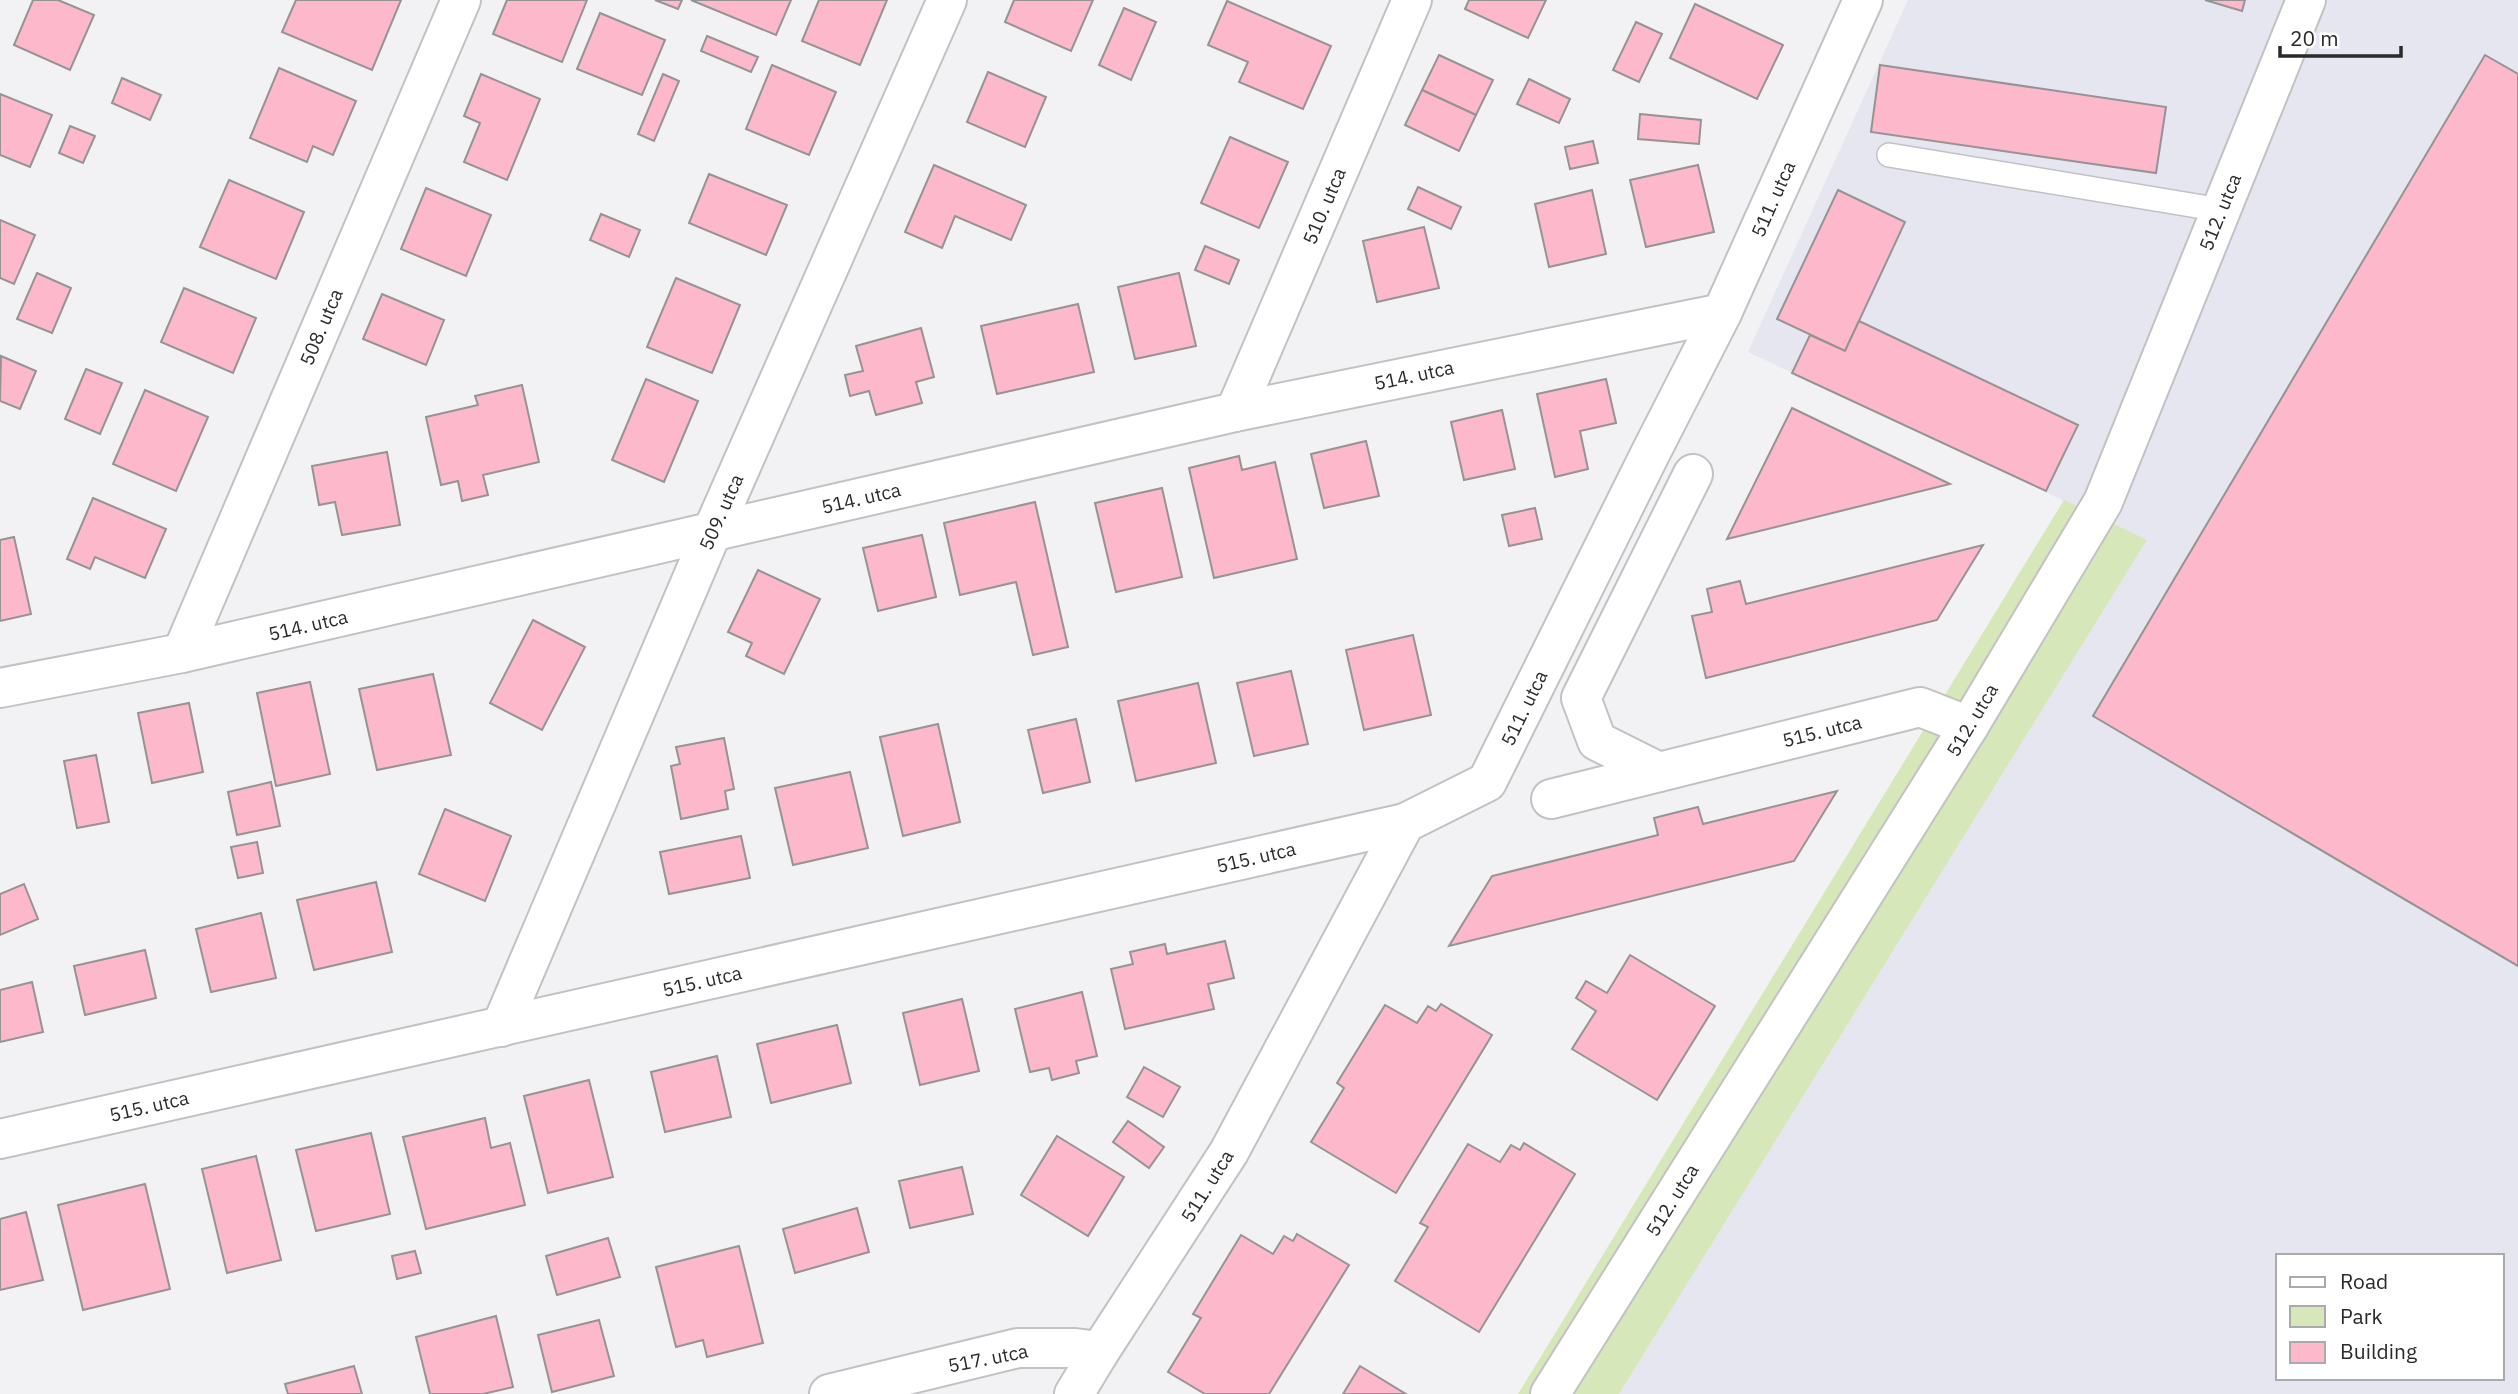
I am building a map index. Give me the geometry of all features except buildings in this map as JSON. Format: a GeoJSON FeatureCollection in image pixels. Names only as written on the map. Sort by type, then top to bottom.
{"type":"FeatureCollection","features":[{"type":"Feature","properties":{"kind":"street","name":"508. utca"},"geometry":{"type":"LineString","coordinates":[[182,653],[461,0]]}},
{"type":"Feature","properties":{"kind":"street","name":"509. utca"},"geometry":{"type":"LineString","coordinates":[[501,1027],[712,532],[947,0]]}},
{"type":"Feature","properties":{"kind":"street","name":"510. utca"},"geometry":{"type":"LineString","coordinates":[[1235,412],[1412,0]]}},
{"type":"Feature","properties":{"kind":"street","name":"511. utca"},"geometry":{"type":"LineString","coordinates":[[1101,1352],[1229,1152],[1405,823],[1487,782],[1722,313],[1863,0]]}},
{"type":"Feature","properties":{"kind":"street","name":"512. utca"},"geometry":{"type":"LineString","coordinates":[[1550,1394],[1969,726],[2103,502],[2306,0]]}},
{"type":"Feature","properties":{"kind":"street","name":"514. utca"},"geometry":{"type":"LineString","coordinates":[[0,688],[182,653],[1235,412],[1722,313]]}},
{"type":"Feature","properties":{"kind":"street"},"geometry":{"type":"LineString","coordinates":[[1659,772],[1597,741],[1581,698],[1693,474]]}},
{"type":"Feature","properties":{"kind":"street","name":"515. utca"},"geometry":{"type":"LineString","coordinates":[[1551,799],[1920,707],[1969,726]]}},
{"type":"Feature","properties":{"kind":"street","name":"515. utca"},"geometry":{"type":"LineString","coordinates":[[0,1139],[1405,823]]}},
{"type":"Feature","properties":{"kind":"street","name":"517. utca"},"geometry":{"type":"LineString","coordinates":[[829,1394],[1018,1348],[1075,1348],[1101,1352]]}},
{"type":"Feature","properties":{"kind":"street"},"geometry":{"type":"LineString","coordinates":[[1074,1394],[1101,1352]]}},
{"type":"Feature","properties":{"kind":"lane"},"geometry":{"type":"LineString","coordinates":[[1889,155],[2221,210]]}},
{"type":"Feature","properties":{"kind":"shaded area"},"geometry":{"type":"Polygon","coordinates":[[[1908,0],[2518,0],[2518,1394],[1619,1394],[2147,540],[1748,352],[1908,0]]]}},
{"type":"Feature","properties":{"kind":"green space"},"geometry":{"type":"Polygon","coordinates":[[[2064,500],[2147,540],[1619,1394],[1518,1394],[2064,500]]]}}]}
